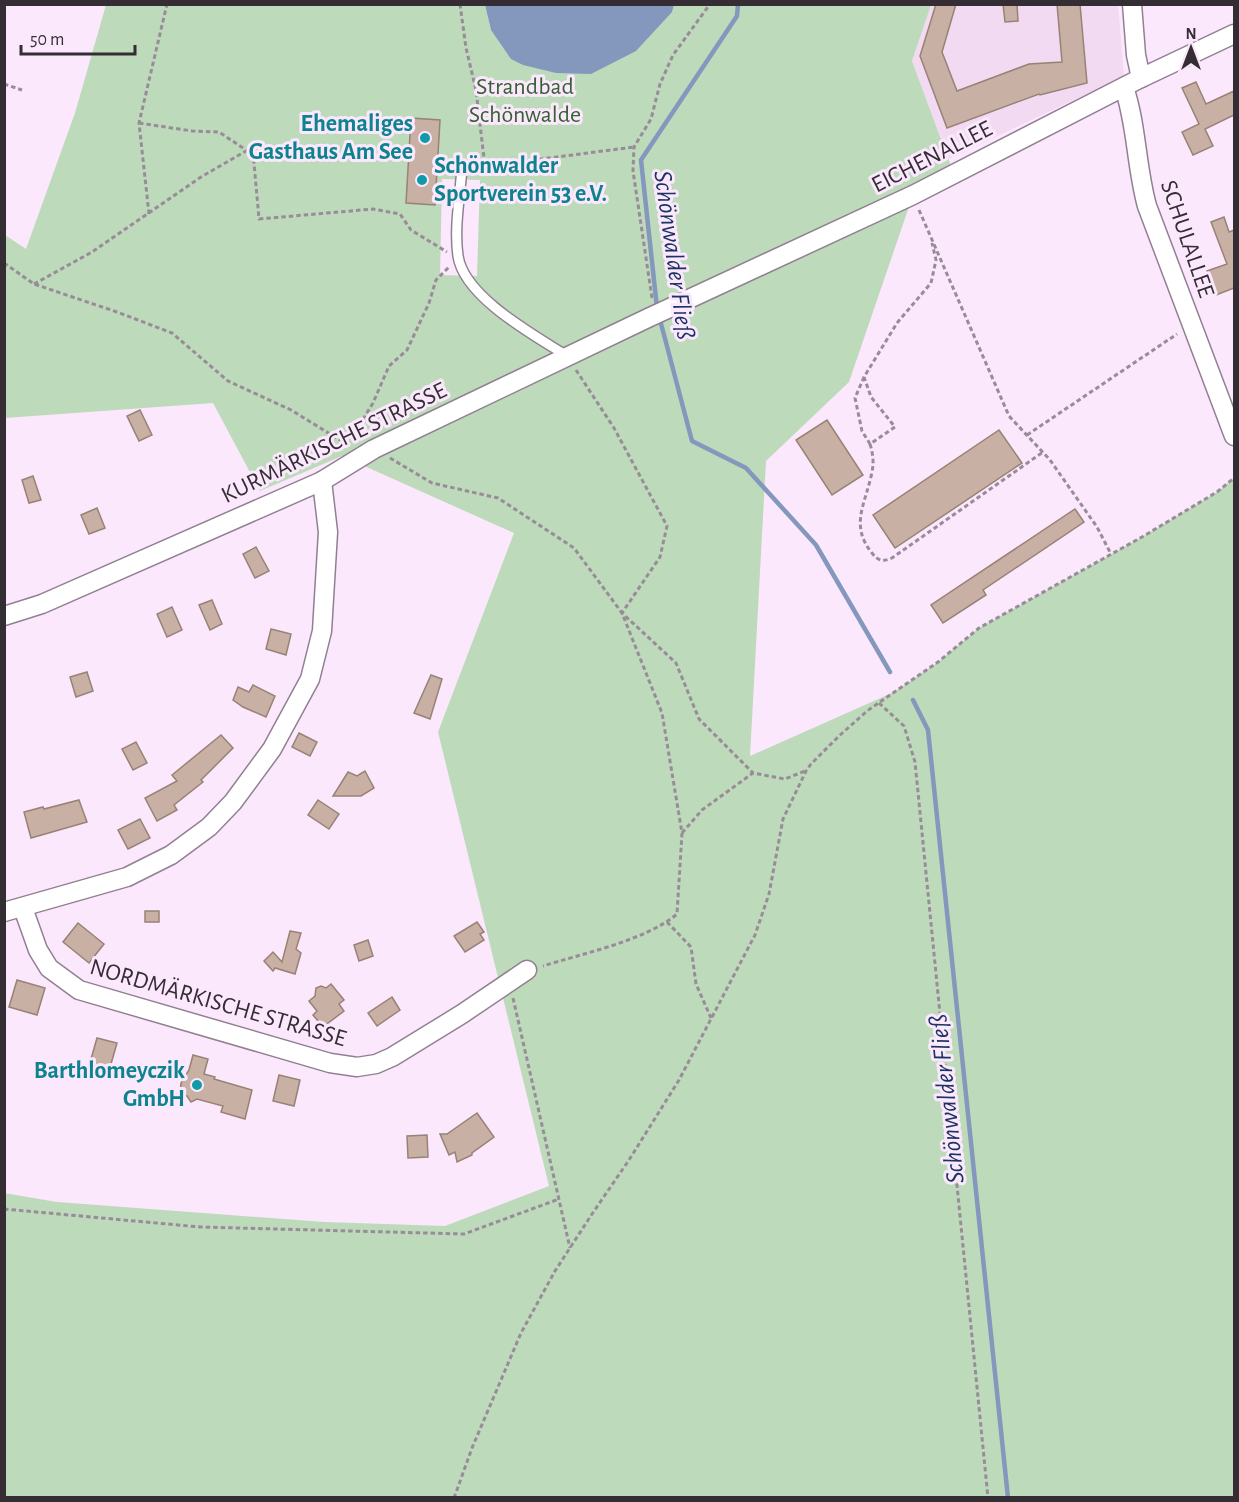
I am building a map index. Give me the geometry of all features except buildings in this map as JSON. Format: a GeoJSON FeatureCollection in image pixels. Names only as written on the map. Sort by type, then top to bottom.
{"type":"FeatureCollection","features":[{"type":"Feature","properties":{"kind":"street"},"geometry":{"type":"LineString","coordinates":[[1132,4],[1136,55],[1141,78]]}},
{"type":"Feature","properties":{"kind":"street","name":"EICHENALLEE"},"geometry":{"type":"LineString","coordinates":[[654,315],[913,195],[1141,78],[1234,34]]}},
{"type":"Feature","properties":{"kind":"street","name":"SCHULALLEE"},"geometry":{"type":"LineString","coordinates":[[1124,87],[1135,132],[1144,195],[1234,436]]}},
{"type":"Feature","properties":{"kind":"street","name":"KURMÄRKISCHE STRASSE"},"geometry":{"type":"LineString","coordinates":[[4,616],[42,604],[322,481],[374,448],[654,315]]}},
{"type":"Feature","properties":{"kind":"street"},"geometry":{"type":"LineString","coordinates":[[4,912],[127,877],[171,855],[209,827],[233,802],[272,749],[310,679],[322,631],[328,532],[322,481]]}},
{"type":"Feature","properties":{"kind":"street","name":"NORDMÄRKISCHE STRASSE"},"geometry":{"type":"LineString","coordinates":[[23,908],[38,950],[49,968],[79,990],[119,1004],[330,1063],[357,1067],[376,1064],[392,1057],[527,970]]}},
{"type":"Feature","properties":{"kind":"lane"},"geometry":{"type":"LineString","coordinates":[[462,168],[457,241],[458,259],[468,282],[511,321],[567,356]]}},
{"type":"Feature","properties":{"kind":"path"},"geometry":{"type":"LineString","coordinates":[[149,214],[139,123],[167,4]]}},
{"type":"Feature","properties":{"kind":"path"},"geometry":{"type":"LineString","coordinates":[[460,4],[466,48],[476,90],[485,167],[634,147]]}},
{"type":"Feature","properties":{"kind":"path"},"geometry":{"type":"LineString","coordinates":[[654,315],[633,171],[634,147],[651,119],[660,84],[673,55],[710,4]]}},
{"type":"Feature","properties":{"kind":"path"},"geometry":{"type":"LineString","coordinates":[[4,84],[22,90]]}},
{"type":"Feature","properties":{"kind":"path"},"geometry":{"type":"LineString","coordinates":[[4,263],[34,284],[172,333],[228,381],[291,410],[347,445],[373,403],[389,366],[407,350],[429,303],[436,280],[458,259],[411,230],[400,214],[373,209],[260,219],[253,152],[246,150],[219,132],[192,131],[139,123]]}},
{"type":"Feature","properties":{"kind":"path"},"geometry":{"type":"LineString","coordinates":[[34,284],[92,252],[201,177],[246,150]]}},
{"type":"Feature","properties":{"kind":"path"},"geometry":{"type":"LineString","coordinates":[[913,195],[1009,416],[1043,452],[1072,491],[1097,527],[1111,554]]}},
{"type":"Feature","properties":{"kind":"path"},"geometry":{"type":"LineString","coordinates":[[931,236],[936,260],[932,283],[897,323],[864,377],[855,398],[862,431],[870,444],[874,457],[864,497],[860,525],[861,537],[877,559],[884,561],[892,558],[1043,452]]}},
{"type":"Feature","properties":{"kind":"path"},"geometry":{"type":"LineString","coordinates":[[1027,435],[1191,324]]}},
{"type":"Feature","properties":{"kind":"path"},"geometry":{"type":"LineString","coordinates":[[567,356],[614,428],[667,526],[660,557],[622,613]]}},
{"type":"Feature","properties":{"kind":"path"},"geometry":{"type":"LineString","coordinates":[[864,377],[871,397],[895,427],[870,444]]}},
{"type":"Feature","properties":{"kind":"path"},"geometry":{"type":"LineString","coordinates":[[374,448],[432,483],[498,498],[574,548],[622,613],[676,663],[699,719],[753,773],[785,779],[806,771]]}},
{"type":"Feature","properties":{"kind":"path"},"geometry":{"type":"LineString","coordinates":[[454,1497],[476,1437],[521,1333],[570,1248],[679,1080],[755,935],[763,915],[775,869],[783,819],[806,771],[839,736],[879,703],[938,662],[979,628],[1217,492],[1234,478]]}},
{"type":"Feature","properties":{"kind":"path"},"geometry":{"type":"LineString","coordinates":[[527,970],[659,928],[677,914],[682,833],[662,713],[622,613]]}},
{"type":"Feature","properties":{"kind":"path"},"geometry":{"type":"LineString","coordinates":[[879,703],[904,726],[915,762],[988,1497]]}},
{"type":"Feature","properties":{"kind":"path"},"geometry":{"type":"LineString","coordinates":[[682,833],[702,810],[753,773]]}},
{"type":"Feature","properties":{"kind":"path"},"geometry":{"type":"LineString","coordinates":[[667,922],[691,947],[696,984],[711,1018]]}},
{"type":"Feature","properties":{"kind":"path"},"geometry":{"type":"LineString","coordinates":[[509,982],[570,1248]]}},
{"type":"Feature","properties":{"kind":"path"},"geometry":{"type":"LineString","coordinates":[[4,1209],[200,1227],[464,1234],[559,1199]]}},
{"type":"Feature","properties":{"kind":"shaded area"},"geometry":{"type":"Polygon","coordinates":[[[931,5],[1118,5],[1124,76],[949,159],[912,61],[931,5]]]}},
{"type":"Feature","properties":{"kind":"green space","name":"Strandbad Schönwalde"},"geometry":{"type":"Polygon","coordinates":[[[106,5],[485,5],[491,30],[672,12],[674,5],[931,5],[912,61],[954,174],[913,195],[849,382],[766,461],[750,756],[894,692],[938,662],[979,628],[1142,537],[1217,492],[1234,478],[1234,1497],[5,1497],[4,1193],[57,1202],[324,1222],[445,1226],[549,1186],[438,732],[514,533],[342,456],[260,491],[213,403],[5,418],[5,235],[26,249],[75,113],[106,5]],[[442,179],[440,275],[477,276],[480,180],[442,179]]]}},
{"type":"Feature","properties":{"kind":"water"},"geometry":{"type":"Polygon","coordinates":[[[485,5],[674,5],[672,12],[636,51],[591,74],[556,73],[523,65],[511,59],[491,30],[485,5]]]}},
{"type":"Feature","properties":{"kind":"waterway","name":"Schönwalder Fließ"},"geometry":{"type":"LineString","coordinates":[[657,308],[641,160],[737,16],[738,4]]}},
{"type":"Feature","properties":{"kind":"waterway","name":"Schönwalder Fließ"},"geometry":{"type":"LineString","coordinates":[[659,316],[692,441],[746,468],[816,545],[890,672]]}},
{"type":"Feature","properties":{"kind":"waterway","name":"Schönwalder Fließ"},"geometry":{"type":"LineString","coordinates":[[913,700],[928,730],[1008,1498]]}},
{"type":"Feature","properties":{"kind":"place","name":"Ehemaliges Gasthaus Am See"},"geometry":{"type":"Point","coordinates":[425,138]}},
{"type":"Feature","properties":{"kind":"place","name":"Schönwalder Sportverein 53 e.V."},"geometry":{"type":"Point","coordinates":[422,180]}},
{"type":"Feature","properties":{"kind":"place","name":"Barthlomeyczik GmbH"},"geometry":{"type":"Point","coordinates":[197,1085]}}]}
